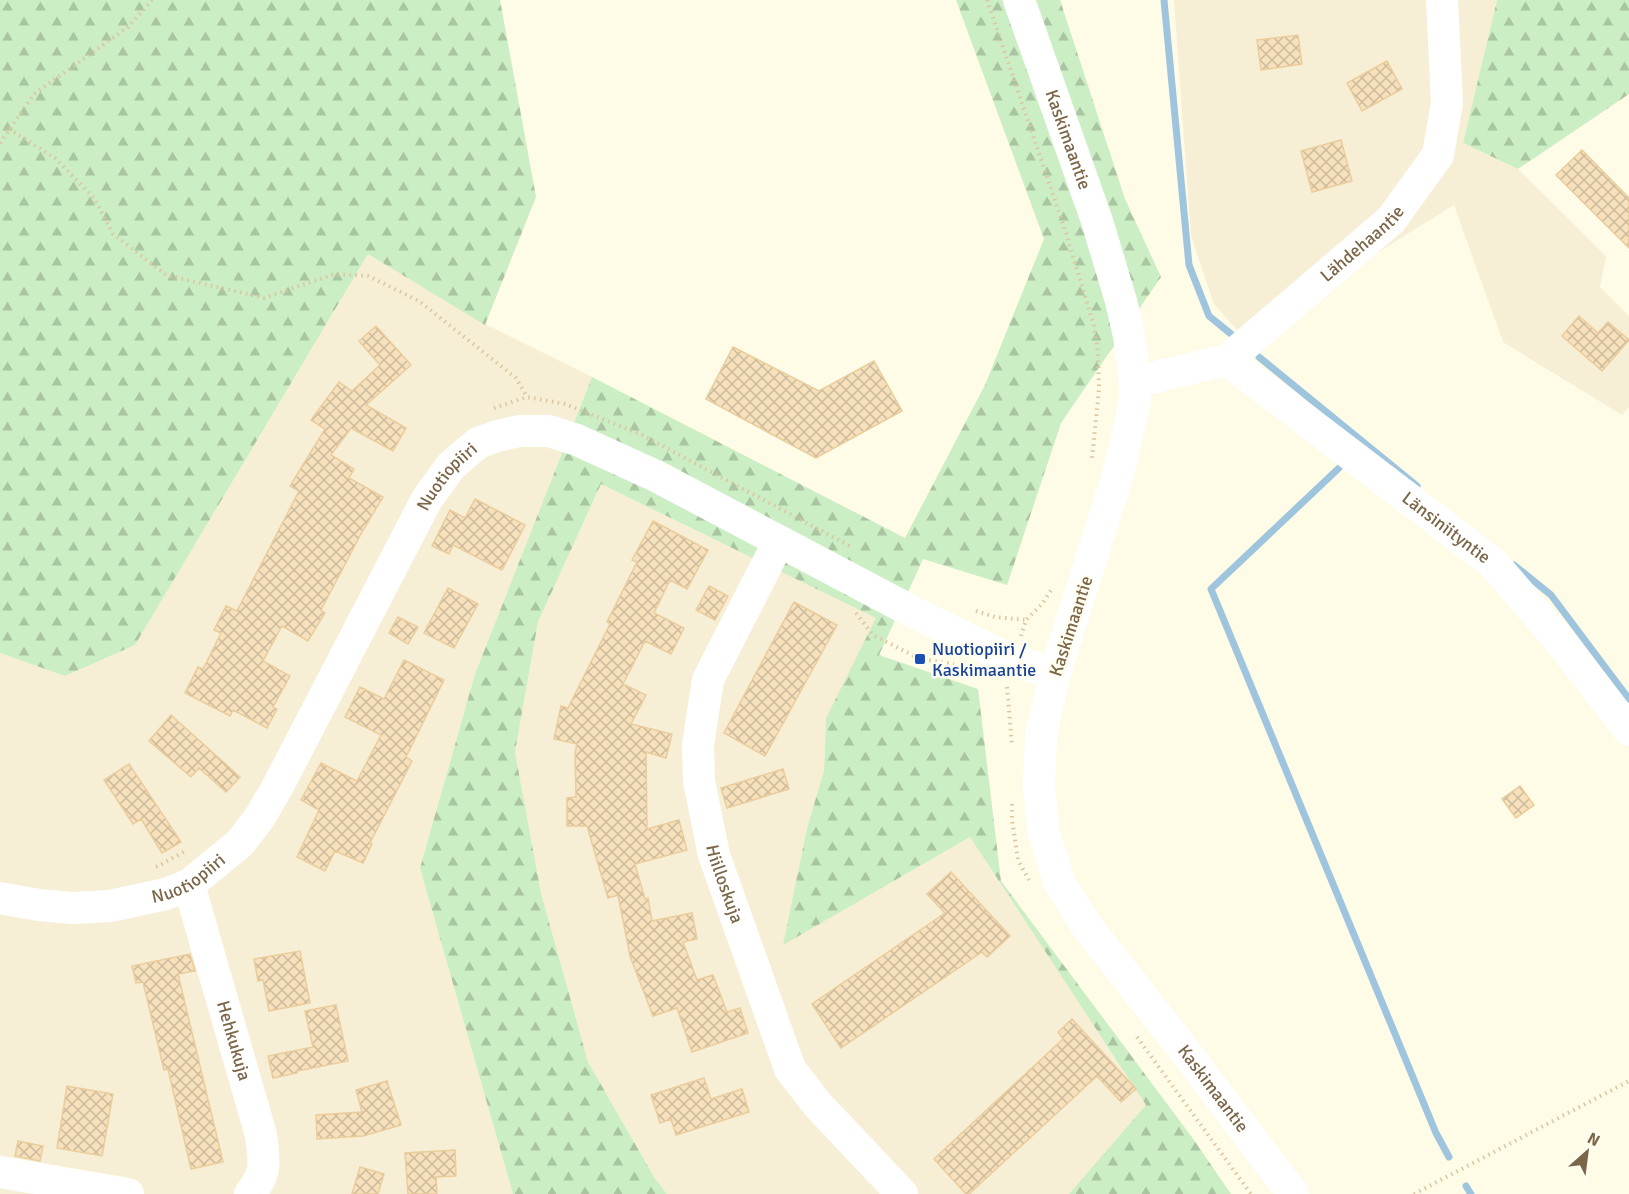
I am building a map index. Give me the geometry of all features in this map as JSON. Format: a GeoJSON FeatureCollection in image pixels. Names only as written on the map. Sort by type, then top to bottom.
{"type":"FeatureCollection","features":[{"type":"Feature","properties":{"kind":"street","name":"Kaskimaantie"},"geometry":{"type":"LineString","coordinates":[[1019,0],[1097,221],[1129,336],[1135,382],[1135,402],[1119,471],[1055,674],[1041,735],[1039,786],[1044,834],[1060,884],[1086,925],[1293,1194]]}},
{"type":"Feature","properties":{"kind":"street","name":"Lähdehaantie"},"geometry":{"type":"LineString","coordinates":[[1135,382],[1227,360],[1391,220],[1438,155],[1447,103],[1442,0]]}},
{"type":"Feature","properties":{"kind":"street","name":"Länsiniityntie"},"geometry":{"type":"LineString","coordinates":[[1227,360],[1494,564],[1560,641],[1629,730]]}},
{"type":"Feature","properties":{"kind":"street","name":"Nuotiopiiri"},"geometry":{"type":"LineString","coordinates":[[0,898],[72,908],[110,906],[166,894],[189,885],[240,843],[260,817],[278,786],[427,499],[451,466],[478,443],[519,431],[549,431],[577,440],[656,476],[914,612],[1013,661],[1055,674]]}},
{"type":"Feature","properties":{"kind":"street","name":"Hiilloskuja"},"geometry":{"type":"LineString","coordinates":[[779,541],[708,680],[698,745],[699,781],[714,855],[790,1069],[817,1104],[902,1194]]}},
{"type":"Feature","properties":{"kind":"street","name":"Hehkukuja"},"geometry":{"type":"LineString","coordinates":[[189,885],[261,1135],[264,1160],[261,1179],[250,1194]]}},
{"type":"Feature","properties":{"kind":"street"},"geometry":{"type":"LineString","coordinates":[[0,1172],[128,1194]]}},
{"type":"Feature","properties":{"kind":"path"},"geometry":{"type":"LineString","coordinates":[[0,142],[34,94],[128,27],[152,0]]}},
{"type":"Feature","properties":{"kind":"path"},"geometry":{"type":"LineString","coordinates":[[987,0],[1066,233],[1094,326],[1098,352],[1099,389],[1092,463]]}},
{"type":"Feature","properties":{"kind":"path"},"geometry":{"type":"LineString","coordinates":[[9,129],[55,158],[94,198],[113,234],[166,275],[264,298],[335,274],[368,276],[419,301],[516,378],[527,397]]}},
{"type":"Feature","properties":{"kind":"path"},"geometry":{"type":"LineString","coordinates":[[487,411],[527,397],[565,404],[642,435],[852,547]]}},
{"type":"Feature","properties":{"kind":"path"},"geometry":{"type":"LineString","coordinates":[[853,608],[873,635],[920,659],[951,662],[961,666]]}},
{"type":"Feature","properties":{"kind":"path"},"geometry":{"type":"LineString","coordinates":[[974,611],[1026,620]]}},
{"type":"Feature","properties":{"kind":"path"},"geometry":{"type":"LineString","coordinates":[[998,683],[1006,688]]}},
{"type":"Feature","properties":{"kind":"path"},"geometry":{"type":"LineString","coordinates":[[147,870],[182,854],[191,846]]}},
{"type":"Feature","properties":{"kind":"path"},"geometry":{"type":"LineString","coordinates":[[1414,1194],[1629,1082]]}},
{"type":"Feature","properties":{"kind":"shaded area"},"geometry":{"type":"Polygon","coordinates":[[[1174,0],[1497,0],[1463,143],[1518,169],[1606,256],[1600,287],[1629,316],[1629,407],[1622,415],[1503,342],[1454,205],[1314,292],[1248,342],[1214,304],[1191,236],[1174,0]]]}},
{"type":"Feature","properties":{"kind":"shaded area"},"geometry":{"type":"Polygon","coordinates":[[[368,254],[485,324],[592,377],[475,674],[420,868],[513,1194],[0,1194],[0,653],[65,676],[135,645],[368,254]]]}},
{"type":"Feature","properties":{"kind":"shaded area"},"geometry":{"type":"Polygon","coordinates":[[[601,484],[877,618],[826,718],[824,771],[807,828],[784,944],[970,837],[1147,1105],[1069,1194],[667,1194],[654,1177],[588,1062],[541,893],[515,752],[538,622],[601,484]]]}},
{"type":"Feature","properties":{"kind":"green space"},"geometry":{"type":"Polygon","coordinates":[[[0,0],[500,0],[536,197],[485,325],[368,254],[135,645],[65,676],[0,653],[0,0]]]}},
{"type":"Feature","properties":{"kind":"green space"},"geometry":{"type":"Polygon","coordinates":[[[956,0],[1060,0],[1125,199],[1161,277],[1061,423],[1007,585],[923,559],[879,655],[978,689],[1001,881],[1194,1140],[1231,1194],[1069,1194],[1146,1105],[970,837],[783,945],[807,828],[824,771],[826,718],[876,618],[601,484],[538,622],[515,752],[541,893],[588,1062],[654,1177],[667,1194],[513,1194],[420,868],[475,674],[592,377],[905,538],[985,385],[1044,239],[956,0]]]}},
{"type":"Feature","properties":{"kind":"green space"},"geometry":{"type":"Polygon","coordinates":[[[1497,0],[1629,0],[1629,94],[1518,169],[1463,143],[1497,0]]]}},
{"type":"Feature","properties":{"kind":"building"},"geometry":{"type":"Polygon","coordinates":[[[1298,35],[1302,64],[1261,70],[1257,40],[1298,35]]]}},
{"type":"Feature","properties":{"kind":"building"},"geometry":{"type":"Polygon","coordinates":[[[1387,61],[1402,89],[1362,111],[1347,83],[1387,61]]]}},
{"type":"Feature","properties":{"kind":"building"},"geometry":{"type":"Polygon","coordinates":[[[1341,140],[1352,181],[1312,192],[1301,151],[1341,140]]]}},
{"type":"Feature","properties":{"kind":"building"},"geometry":{"type":"Polygon","coordinates":[[[1582,150],[1629,198],[1629,248],[1556,175],[1582,150]]]}},
{"type":"Feature","properties":{"kind":"building"},"geometry":{"type":"Polygon","coordinates":[[[1579,316],[1598,333],[1608,322],[1629,340],[1602,371],[1562,336],[1579,316]]]}},
{"type":"Feature","properties":{"kind":"building"},"geometry":{"type":"Polygon","coordinates":[[[376,326],[411,365],[366,405],[406,428],[393,451],[351,428],[331,455],[354,469],[349,478],[383,497],[321,610],[325,613],[308,641],[282,626],[263,661],[290,676],[273,707],[277,709],[267,728],[233,710],[230,716],[185,693],[198,667],[203,669],[221,633],[214,630],[226,606],[237,611],[299,491],[290,486],[325,429],[311,420],[339,382],[352,391],[380,365],[359,341],[376,326]]]}},
{"type":"Feature","properties":{"kind":"building"},"geometry":{"type":"Polygon","coordinates":[[[733,347],[819,391],[874,361],[902,411],[816,458],[706,399],[733,347]]]}},
{"type":"Feature","properties":{"kind":"building"},"geometry":{"type":"Polygon","coordinates":[[[475,499],[525,525],[502,570],[453,545],[449,554],[432,546],[450,510],[465,518],[475,499]]]}},
{"type":"Feature","properties":{"kind":"building"},"geometry":{"type":"Polygon","coordinates":[[[653,521],[708,550],[687,589],[670,580],[654,613],[684,628],[671,654],[645,641],[623,684],[646,695],[631,724],[672,734],[666,758],[646,752],[647,829],[679,820],[687,850],[635,864],[645,899],[648,898],[652,921],[692,913],[697,939],[683,942],[697,980],[713,975],[727,1012],[740,1008],[748,1033],[692,1052],[677,1008],[653,1016],[630,956],[618,895],[608,898],[587,826],[567,826],[567,798],[576,797],[575,753],[577,744],[554,739],[561,706],[568,708],[610,624],[607,622],[637,562],[632,560],[653,521]]]}},
{"type":"Feature","properties":{"kind":"building"},"geometry":{"type":"Polygon","coordinates":[[[709,586],[728,596],[715,620],[696,610],[709,586]]]}},
{"type":"Feature","properties":{"kind":"building"},"geometry":{"type":"Polygon","coordinates":[[[448,588],[478,604],[454,648],[424,633],[448,588]]]}},
{"type":"Feature","properties":{"kind":"building"},"geometry":{"type":"Polygon","coordinates":[[[794,602],[837,625],[765,756],[724,733],[794,602]]]}},
{"type":"Feature","properties":{"kind":"building"},"geometry":{"type":"Polygon","coordinates":[[[398,617],[418,627],[408,644],[389,633],[398,617]]]}},
{"type":"Feature","properties":{"kind":"building"},"geometry":{"type":"Polygon","coordinates":[[[404,660],[444,680],[406,757],[412,761],[370,843],[372,844],[363,863],[335,851],[325,871],[297,857],[319,810],[301,800],[321,763],[357,781],[381,735],[345,717],[360,687],[384,699],[404,660]]]}},
{"type":"Feature","properties":{"kind":"building"},"geometry":{"type":"Polygon","coordinates":[[[171,715],[240,777],[226,792],[199,768],[191,777],[149,741],[171,715]]]}},
{"type":"Feature","properties":{"kind":"building"},"geometry":{"type":"Polygon","coordinates":[[[129,764],[181,842],[162,853],[141,819],[133,824],[104,780],[129,764]]]}},
{"type":"Feature","properties":{"kind":"building"},"geometry":{"type":"Polygon","coordinates":[[[783,769],[789,789],[727,808],[721,788],[783,769]]]}},
{"type":"Feature","properties":{"kind":"building"},"geometry":{"type":"Polygon","coordinates":[[[1520,786],[1534,805],[1516,818],[1502,799],[1520,786]]]}},
{"type":"Feature","properties":{"kind":"building"},"geometry":{"type":"Polygon","coordinates":[[[951,872],[1010,936],[987,957],[982,952],[841,1048],[812,1004],[945,913],[927,894],[951,872]]]}},
{"type":"Feature","properties":{"kind":"building"},"geometry":{"type":"Polygon","coordinates":[[[300,951],[310,1003],[269,1011],[263,980],[258,981],[254,959],[300,951]]]}},
{"type":"Feature","properties":{"kind":"building"},"geometry":{"type":"Polygon","coordinates":[[[190,954],[195,971],[178,974],[223,1162],[191,1169],[168,1069],[164,1070],[143,982],[136,983],[132,966],[190,954]]]}},
{"type":"Feature","properties":{"kind":"building"},"geometry":{"type":"Polygon","coordinates":[[[336,1005],[348,1061],[273,1078],[268,1056],[313,1047],[305,1011],[336,1005]]]}},
{"type":"Feature","properties":{"kind":"building"},"geometry":{"type":"Polygon","coordinates":[[[1072,1019],[1136,1089],[1121,1102],[1097,1076],[969,1194],[966,1194],[934,1159],[1063,1039],[1058,1032],[1072,1019]]]}},
{"type":"Feature","properties":{"kind":"building"},"geometry":{"type":"Polygon","coordinates":[[[704,1078],[711,1099],[742,1089],[749,1112],[676,1135],[671,1119],[660,1123],[651,1095],[704,1078]]]}},
{"type":"Feature","properties":{"kind":"building"},"geometry":{"type":"Polygon","coordinates":[[[387,1081],[401,1125],[363,1136],[317,1139],[316,1115],[362,1112],[356,1090],[387,1081]]]}},
{"type":"Feature","properties":{"kind":"building"},"geometry":{"type":"Polygon","coordinates":[[[67,1086],[113,1094],[102,1156],[57,1148],[67,1086]]]}},
{"type":"Feature","properties":{"kind":"building"},"geometry":{"type":"Polygon","coordinates":[[[18,1141],[43,1146],[40,1161],[15,1156],[18,1141]]]}},
{"type":"Feature","properties":{"kind":"building"},"geometry":{"type":"Polygon","coordinates":[[[455,1150],[456,1176],[436,1177],[437,1194],[408,1194],[405,1153],[455,1150]]]}},
{"type":"Feature","properties":{"kind":"building"},"geometry":{"type":"Polygon","coordinates":[[[360,1167],[384,1174],[378,1194],[352,1194],[360,1167]]]}},
{"type":"Feature","properties":{"kind":"waterway"},"geometry":{"type":"LineString","coordinates":[[1164,0],[1189,265],[1209,316],[1231,334]]}},
{"type":"Feature","properties":{"kind":"waterway"},"geometry":{"type":"LineString","coordinates":[[1259,357],[1417,486]]}},
{"type":"Feature","properties":{"kind":"waterway"},"geometry":{"type":"LineString","coordinates":[[1339,468],[1211,589],[1436,1133],[1449,1157]]}},
{"type":"Feature","properties":{"kind":"waterway"},"geometry":{"type":"LineString","coordinates":[[1514,565],[1551,595],[1629,699]]}},
{"type":"Feature","properties":{"kind":"waterway"},"geometry":{"type":"LineString","coordinates":[[1466,1186],[1471,1194]]}},
{"type":"Feature","properties":{"kind":"place","name":"Nuotiopiiri / Kaskimaantie"},"geometry":{"type":"Point","coordinates":[920,659]}}]}
